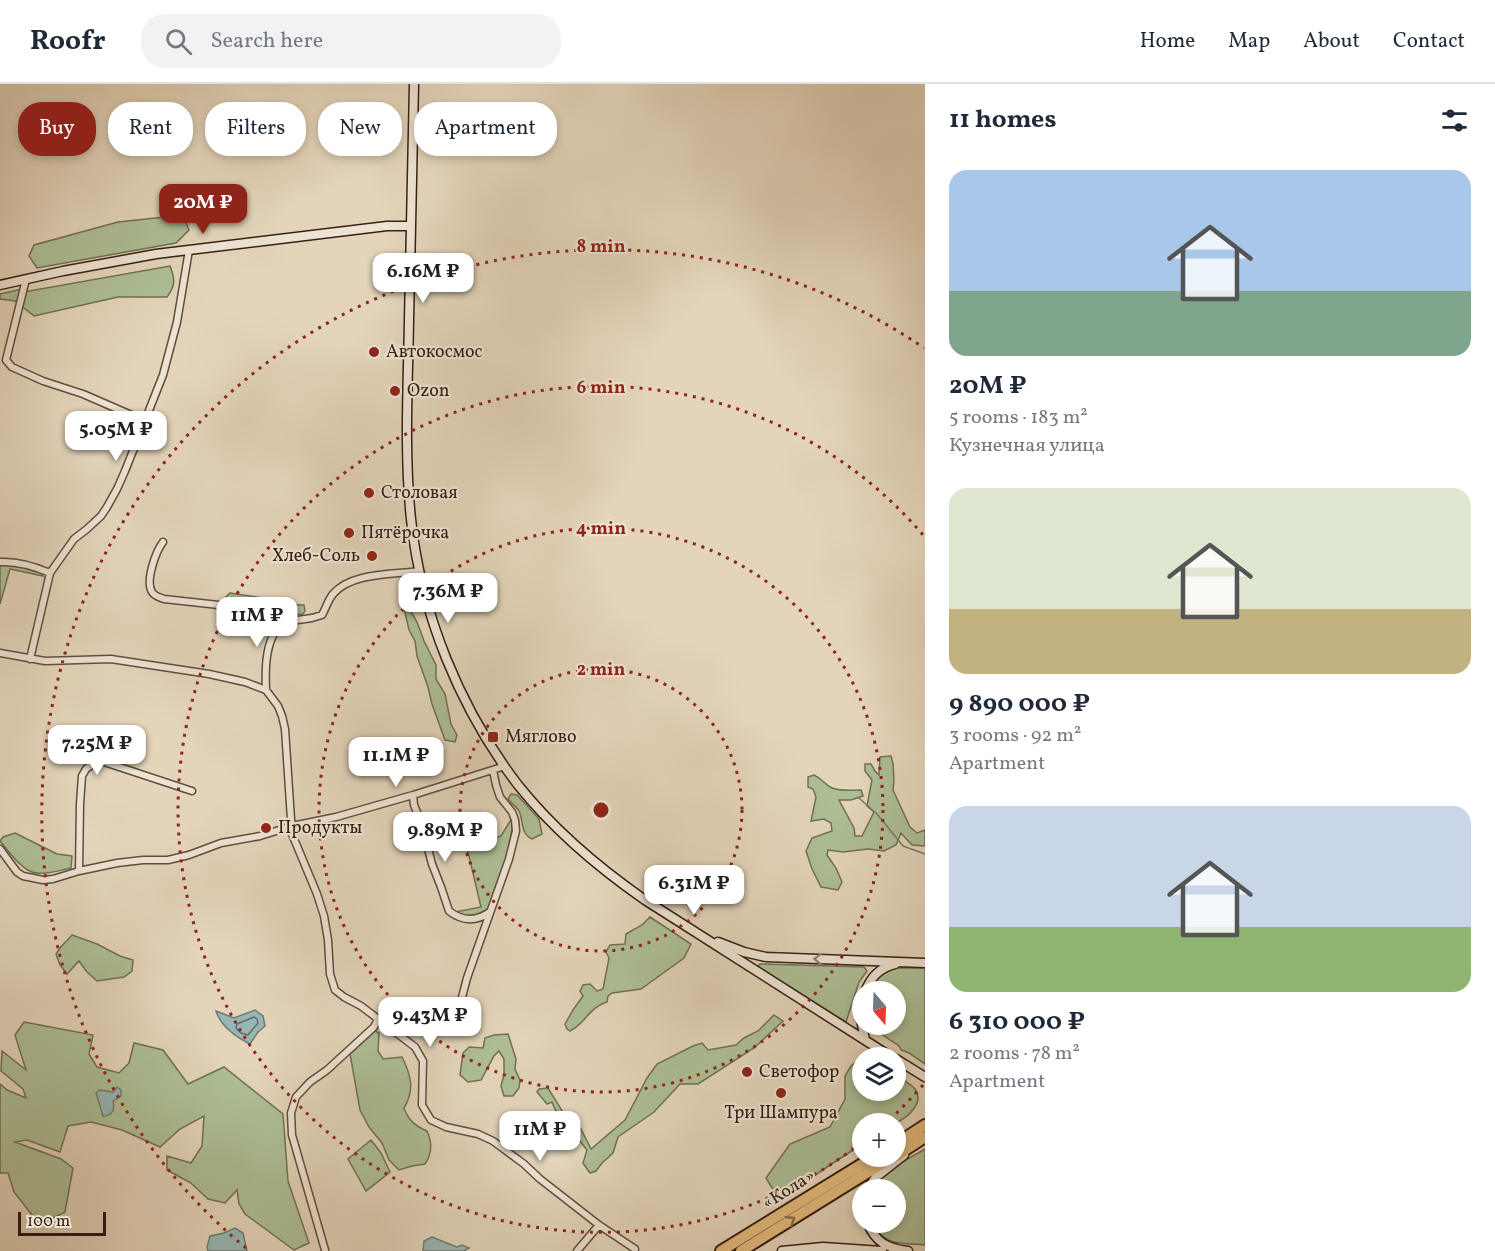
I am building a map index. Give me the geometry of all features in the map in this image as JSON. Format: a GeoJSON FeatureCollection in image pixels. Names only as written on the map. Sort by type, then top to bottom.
{"type":"FeatureCollection","features":[{"type":"Feature","properties":{"kind":"highway"},"geometry":{"type":"LineString","coordinates":[[906,1137],[925,1125]]}},
{"type":"Feature","properties":{"kind":"highway","name":"«Кола»"},"geometry":{"type":"LineString","coordinates":[[906,1149],[920,1140]]}},
{"type":"Feature","properties":{"kind":"highway","name":"«Кола»"},"geometry":{"type":"LineString","coordinates":[[721,1251],[857,1167]]}},
{"type":"Feature","properties":{"kind":"highway","name":"«Кола»"},"geometry":{"type":"LineString","coordinates":[[741,1251],[877,1167]]}},
{"type":"Feature","properties":{"kind":"main road"},"geometry":{"type":"LineString","coordinates":[[414,84],[407,454],[411,521],[419,571],[451,670],[472,712],[505,766],[535,804],[585,854],[624,886],[876,1047]]}},
{"type":"Feature","properties":{"kind":"main road"},"geometry":{"type":"LineString","coordinates":[[0,285],[156,254],[387,226],[411,226]]}},
{"type":"Feature","properties":{"kind":"main road"},"geometry":{"type":"LineString","coordinates":[[701,936],[736,950],[759,956],[925,963]]}},
{"type":"Feature","properties":{"kind":"main road"},"geometry":{"type":"LineString","coordinates":[[870,981],[879,971],[890,965],[904,962]]}},
{"type":"Feature","properties":{"kind":"main road"},"geometry":{"type":"LineString","coordinates":[[864,1035],[865,1040]]}},
{"type":"Feature","properties":{"kind":"main road"},"geometry":{"type":"LineString","coordinates":[[906,1065],[925,1077]]}},
{"type":"Feature","properties":{"kind":"main road"},"geometry":{"type":"LineString","coordinates":[[875,1179],[920,1140]]}},
{"type":"Feature","properties":{"kind":"main road"},"geometry":{"type":"LineString","coordinates":[[872,1233],[885,1245],[908,1251]]}},
{"type":"Feature","properties":{"kind":"main road"},"geometry":{"type":"LineString","coordinates":[[782,1251],[823,1247],[882,1251]]}},
{"type":"Feature","properties":{"kind":"street"},"geometry":{"type":"LineString","coordinates":[[30,659],[50,573],[74,539],[107,507],[117,489],[163,375],[177,322],[189,250]]}},
{"type":"Feature","properties":{"kind":"street"},"geometry":{"type":"LineString","coordinates":[[26,279],[6,360],[12,367],[44,381],[84,394],[145,421]]}},
{"type":"Feature","properties":{"kind":"street"},"geometry":{"type":"LineString","coordinates":[[163,542],[156,554],[150,580],[150,589],[156,597],[258,612],[284,622],[322,615],[335,591],[359,578],[419,571]]}},
{"type":"Feature","properties":{"kind":"street"},"geometry":{"type":"LineString","coordinates":[[0,562],[21,563],[50,573]]}},
{"type":"Feature","properties":{"kind":"street"},"geometry":{"type":"LineString","coordinates":[[284,622],[271,640],[265,673],[266,690],[278,706],[285,729],[292,834],[324,916],[330,974],[335,990],[361,1006],[415,1047],[423,1060],[422,1105],[431,1120],[446,1127],[478,1134],[493,1142],[524,1164],[599,1226],[634,1249]]}},
{"type":"Feature","properties":{"kind":"street"},"geometry":{"type":"LineString","coordinates":[[0,653],[45,661],[111,659],[149,664],[221,676],[266,690]]}},
{"type":"Feature","properties":{"kind":"street"},"geometry":{"type":"LineString","coordinates":[[79,871],[82,776],[93,764],[101,761],[192,791]]}},
{"type":"Feature","properties":{"kind":"street"},"geometry":{"type":"LineString","coordinates":[[0,849],[17,872],[23,876],[33,879],[53,879],[129,861],[168,860],[189,855],[221,843],[336,817],[505,766]]}},
{"type":"Feature","properties":{"kind":"street"},"geometry":{"type":"LineString","coordinates":[[455,1024],[467,978],[509,859],[516,831],[512,812],[500,796],[493,770]]}},
{"type":"Feature","properties":{"kind":"street"},"geometry":{"type":"LineString","coordinates":[[413,795],[432,864],[449,912],[467,920],[491,911]]}},
{"type":"Feature","properties":{"kind":"street"},"geometry":{"type":"LineString","coordinates":[[325,1250],[295,1146],[290,1122],[291,1113],[296,1097],[374,1027],[378,1019]]}},
{"type":"Feature","properties":{"kind":"street"},"geometry":{"type":"LineString","coordinates":[[577,1251],[599,1226]]}},
{"type":"Feature","properties":{"kind":"green space"},"geometry":{"type":"Polygon","coordinates":[[[183,215],[189,230],[176,243],[37,268],[29,256],[34,245],[118,222],[183,215]]]}},
{"type":"Feature","properties":{"kind":"green space"},"geometry":{"type":"Polygon","coordinates":[[[170,266],[174,282],[167,297],[118,297],[34,316],[15,301],[0,299],[0,294],[22,289],[24,292],[170,266]]]}},
{"type":"Feature","properties":{"kind":"green space"},"geometry":{"type":"Polygon","coordinates":[[[0,565],[19,565],[40,572],[43,576],[10,569],[0,604],[0,565]]]}},
{"type":"Feature","properties":{"kind":"green space"},"geometry":{"type":"Polygon","coordinates":[[[230,593],[268,599],[277,604],[304,605],[305,611],[303,614],[285,616],[228,601],[226,597],[230,593]]]}},
{"type":"Feature","properties":{"kind":"green space"},"geometry":{"type":"Polygon","coordinates":[[[407,605],[436,665],[436,679],[445,694],[451,724],[457,735],[455,742],[445,740],[432,704],[417,656],[415,641],[409,630],[404,608],[407,605]]]}},
{"type":"Feature","properties":{"kind":"green space"},"geometry":{"type":"Polygon","coordinates":[[[891,756],[893,790],[910,827],[917,833],[925,830],[925,846],[912,845],[901,833],[896,845],[884,851],[828,850],[827,855],[842,882],[838,890],[821,887],[806,851],[812,838],[832,831],[831,823],[824,819],[811,821],[816,797],[813,789],[808,787],[808,777],[814,775],[837,790],[861,790],[863,796],[851,800],[839,800],[854,828],[855,836],[862,836],[874,812],[867,806],[872,780],[865,771],[865,764],[871,764],[879,775],[880,757],[891,756]]]}},
{"type":"Feature","properties":{"kind":"green space"},"geometry":{"type":"Polygon","coordinates":[[[511,794],[517,795],[539,819],[542,834],[532,839],[528,837],[519,811],[508,799],[511,794]]]}},
{"type":"Feature","properties":{"kind":"green space"},"geometry":{"type":"Polygon","coordinates":[[[512,818],[507,857],[488,909],[476,915],[463,916],[455,912],[481,907],[467,848],[501,836],[512,818]]]}},
{"type":"Feature","properties":{"kind":"green space"},"geometry":{"type":"Polygon","coordinates":[[[15,833],[57,854],[72,856],[71,868],[36,873],[23,867],[0,841],[3,837],[15,833]]]}},
{"type":"Feature","properties":{"kind":"green space"},"geometry":{"type":"Polygon","coordinates":[[[650,917],[691,944],[684,958],[641,989],[612,993],[608,996],[607,1002],[594,1009],[579,1025],[570,1031],[567,1029],[565,1024],[583,996],[580,991],[583,985],[590,984],[597,991],[603,989],[609,958],[606,952],[610,945],[625,944],[626,934],[642,925],[650,917]]]}},
{"type":"Feature","properties":{"kind":"green space"},"geometry":{"type":"Polygon","coordinates":[[[72,935],[133,960],[132,971],[124,977],[97,981],[79,961],[67,974],[56,954],[72,935]]]}},
{"type":"Feature","properties":{"kind":"green space"},"geometry":{"type":"Polygon","coordinates":[[[760,964],[864,967],[867,971],[860,981],[852,981],[852,1004],[846,1022],[758,966],[760,964]]]}},
{"type":"Feature","properties":{"kind":"green space"},"geometry":{"type":"Polygon","coordinates":[[[895,968],[925,968],[925,1064],[906,1052],[906,1047],[900,1047],[883,1035],[906,1035],[906,981],[876,981],[895,968]]]}},
{"type":"Feature","properties":{"kind":"green space"},"geometry":{"type":"Polygon","coordinates":[[[774,1015],[783,1021],[754,1048],[698,1084],[680,1084],[654,1112],[618,1137],[613,1153],[596,1171],[590,1173],[583,1163],[587,1150],[552,1102],[547,1104],[537,1092],[539,1089],[548,1088],[567,1119],[581,1129],[591,1149],[625,1120],[657,1064],[702,1043],[708,1050],[736,1045],[758,1031],[774,1015]]]}},
{"type":"Feature","properties":{"kind":"green space"},"geometry":{"type":"Polygon","coordinates":[[[24,1022],[93,1035],[89,1054],[97,1067],[119,1073],[129,1063],[134,1043],[163,1050],[188,1084],[224,1067],[283,1114],[288,1181],[309,1243],[294,1250],[245,1214],[239,1204],[237,1190],[225,1203],[208,1199],[191,1183],[167,1170],[167,1156],[191,1163],[202,1146],[204,1116],[180,1129],[160,1147],[122,1130],[91,1122],[68,1126],[60,1152],[27,1140],[15,1142],[61,1159],[73,1168],[65,1212],[40,1225],[14,1192],[8,1173],[0,1173],[0,1084],[7,1090],[26,1098],[23,1089],[1,1071],[2,1051],[26,1070],[15,1035],[24,1022]]]}},
{"type":"Feature","properties":{"kind":"green space"},"geometry":{"type":"Polygon","coordinates":[[[375,1031],[379,1033],[378,1051],[383,1059],[402,1057],[408,1070],[411,1089],[404,1108],[410,1119],[429,1135],[430,1152],[425,1164],[399,1170],[389,1160],[382,1143],[369,1127],[360,1110],[350,1054],[375,1031]]]}},
{"type":"Feature","properties":{"kind":"green space"},"geometry":{"type":"Polygon","coordinates":[[[508,1034],[516,1059],[515,1069],[520,1080],[519,1088],[513,1096],[504,1096],[501,1086],[504,1059],[499,1051],[481,1080],[468,1082],[460,1075],[463,1053],[469,1047],[483,1048],[485,1038],[508,1034]]]}},
{"type":"Feature","properties":{"kind":"green space"},"geometry":{"type":"Polygon","coordinates":[[[851,1066],[852,1101],[906,1101],[906,1082],[918,1094],[914,1109],[906,1116],[906,1113],[852,1113],[852,1151],[779,1199],[766,1178],[790,1144],[830,1127],[845,1099],[845,1076],[851,1066]]]}},
{"type":"Feature","properties":{"kind":"green space"},"geometry":{"type":"Polygon","coordinates":[[[371,1140],[381,1153],[390,1172],[366,1191],[348,1159],[371,1140]]]}},
{"type":"Feature","properties":{"kind":"green space"},"geometry":{"type":"Polygon","coordinates":[[[925,1149],[925,1245],[894,1242],[880,1233],[906,1233],[906,1179],[879,1179],[895,1167],[906,1167],[906,1160],[925,1149]]]}},
{"type":"Feature","properties":{"kind":"water"},"geometry":{"type":"Polygon","coordinates":[[[255,1010],[263,1016],[265,1026],[250,1044],[230,1031],[221,1022],[216,1011],[234,1018],[255,1010]]]}},
{"type":"Feature","properties":{"kind":"water"},"geometry":{"type":"Polygon","coordinates":[[[117,1087],[121,1090],[121,1096],[113,1101],[111,1113],[103,1116],[96,1093],[100,1090],[113,1092],[117,1087]]]}},
{"type":"Feature","properties":{"kind":"water"},"geometry":{"type":"Polygon","coordinates":[[[235,1228],[243,1233],[247,1251],[208,1251],[210,1236],[235,1228]]]}},
{"type":"Feature","properties":{"kind":"water"},"geometry":{"type":"Polygon","coordinates":[[[432,1237],[457,1247],[462,1245],[469,1248],[464,1251],[423,1251],[424,1241],[432,1237]]]}},
{"type":"Feature","properties":{"kind":"waterway"},"geometry":{"type":"LineString","coordinates":[[859,798],[877,814],[903,846],[925,854]]}},
{"type":"Feature","properties":{"kind":"place","name":"Автокосмос"},"geometry":{"type":"Point","coordinates":[374,352]}},
{"type":"Feature","properties":{"kind":"place","name":"Ozon"},"geometry":{"type":"Point","coordinates":[395,391]}},
{"type":"Feature","properties":{"kind":"place","name":"Столовая"},"geometry":{"type":"Point","coordinates":[369,493]}},
{"type":"Feature","properties":{"kind":"place","name":"Пятёрочка"},"geometry":{"type":"Point","coordinates":[349,533]}},
{"type":"Feature","properties":{"kind":"place","name":"Хлеб-Соль"},"geometry":{"type":"Point","coordinates":[372,556]}},
{"type":"Feature","properties":{"kind":"place","name":"Мяглово"},"geometry":{"type":"Point","coordinates":[493,737]}},
{"type":"Feature","properties":{"kind":"place","name":"Продукты"},"geometry":{"type":"Point","coordinates":[266,828]}},
{"type":"Feature","properties":{"kind":"place","name":"Светофор"},"geometry":{"type":"Point","coordinates":[747,1072]}},
{"type":"Feature","properties":{"kind":"place","name":"Три Шампура"},"geometry":{"type":"Point","coordinates":[781,1093]}}]}
